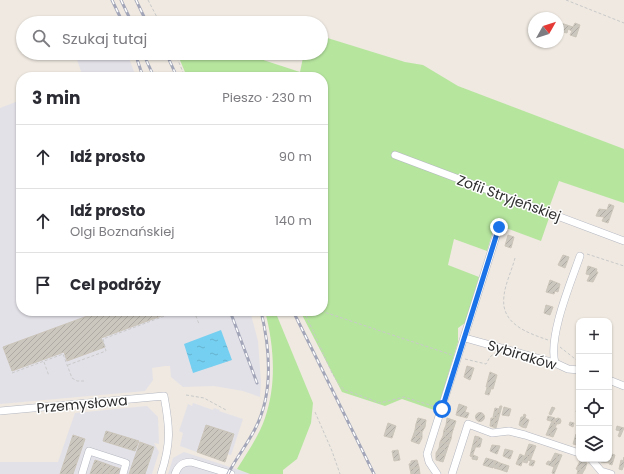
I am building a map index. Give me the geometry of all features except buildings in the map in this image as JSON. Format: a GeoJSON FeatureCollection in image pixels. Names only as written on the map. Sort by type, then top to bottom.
{"type":"FeatureCollection","features":[{"type":"Feature","properties":{"kind":"street","name":"Zofii Stryjeńskiej"},"geometry":{"type":"LineString","coordinates":[[395,155],[624,241]]}},
{"type":"Feature","properties":{"kind":"street"},"geometry":{"type":"LineString","coordinates":[[437,474],[429,462],[427,454],[499,227]]}},
{"type":"Feature","properties":{"kind":"street"},"geometry":{"type":"LineString","coordinates":[[554,363],[552,354],[554,340],[565,298],[580,256]]}},
{"type":"Feature","properties":{"kind":"street","name":"Sybiraków"},"geometry":{"type":"LineString","coordinates":[[465,338],[500,349],[505,348],[554,363],[563,368],[576,370]]}},
{"type":"Feature","properties":{"kind":"street"},"geometry":{"type":"LineString","coordinates":[[612,381],[624,386]]}},
{"type":"Feature","properties":{"kind":"street","name":"Przemysłowa"},"geometry":{"type":"LineString","coordinates":[[0,411],[164,396],[170,439],[168,453],[161,474]]}},
{"type":"Feature","properties":{"kind":"street"},"geometry":{"type":"LineString","coordinates":[[452,474],[468,424],[492,433],[509,431],[576,452]]}},
{"type":"Feature","properties":{"kind":"street"},"geometry":{"type":"LineString","coordinates":[[82,474],[89,451],[126,464],[123,474]]}},
{"type":"Feature","properties":{"kind":"street"},"geometry":{"type":"LineString","coordinates":[[175,474],[178,467],[186,462],[191,462],[231,474]]}},
{"type":"Feature","properties":{"kind":"street"},"geometry":{"type":"LineString","coordinates":[[594,462],[601,471],[611,474]]}},
{"type":"Feature","properties":{"kind":"path"},"geometry":{"type":"LineString","coordinates":[[148,0],[156,16]]}},
{"type":"Feature","properties":{"kind":"path"},"geometry":{"type":"LineString","coordinates":[[566,0],[624,23]]}},
{"type":"Feature","properties":{"kind":"path"},"geometry":{"type":"LineString","coordinates":[[178,60],[183,72]]}},
{"type":"Feature","properties":{"kind":"path"},"geometry":{"type":"LineString","coordinates":[[580,256],[591,254],[624,266]]}},
{"type":"Feature","properties":{"kind":"path"},"geometry":{"type":"LineString","coordinates":[[515,258],[503,301],[508,317],[519,328],[554,340],[576,360]]}},
{"type":"Feature","properties":{"kind":"path"},"geometry":{"type":"LineString","coordinates":[[328,313],[458,357],[486,364],[490,357],[500,349]]}},
{"type":"Feature","properties":{"kind":"path"},"geometry":{"type":"LineString","coordinates":[[68,365],[106,351],[103,339],[165,316]]}},
{"type":"Feature","properties":{"kind":"path"},"geometry":{"type":"LineString","coordinates":[[196,316],[199,324]]}},
{"type":"Feature","properties":{"kind":"path"},"geometry":{"type":"LineString","coordinates":[[306,316],[332,373],[340,386],[345,390],[380,403],[404,397],[442,409]]}},
{"type":"Feature","properties":{"kind":"path"},"geometry":{"type":"LineString","coordinates":[[12,372],[63,354],[75,381],[84,381]]}},
{"type":"Feature","properties":{"kind":"path"},"geometry":{"type":"LineString","coordinates":[[44,361],[49,376]]}},
{"type":"Feature","properties":{"kind":"path"},"geometry":{"type":"LineString","coordinates":[[186,395],[204,398],[226,410]]}},
{"type":"Feature","properties":{"kind":"path"},"geometry":{"type":"LineString","coordinates":[[315,412],[340,474]]}},
{"type":"Feature","properties":{"kind":"shaded area"},"geometry":{"type":"Polygon","coordinates":[[[77,60],[130,60],[134,72],[81,72],[77,60]]]}},
{"type":"Feature","properties":{"kind":"shaded area"},"geometry":{"type":"Polygon","coordinates":[[[16,102],[16,316],[251,316],[258,341],[261,382],[260,397],[243,391],[214,386],[183,387],[171,377],[170,366],[165,366],[152,368],[153,380],[145,391],[0,404],[0,108],[16,102]]]}},
{"type":"Feature","properties":{"kind":"shaded area"},"geometry":{"type":"Polygon","coordinates":[[[193,403],[213,410],[214,408],[243,419],[231,455],[227,454],[225,462],[180,446],[183,433],[179,431],[188,404],[192,406],[193,403]]]}},
{"type":"Feature","properties":{"kind":"shaded area"},"geometry":{"type":"Polygon","coordinates":[[[147,406],[158,417],[159,444],[154,443],[159,452],[152,474],[0,474],[0,462],[58,462],[75,413],[147,406]]]}},
{"type":"Feature","properties":{"kind":"shaded area"},"geometry":{"type":"Polygon","coordinates":[[[184,452],[251,474],[168,474],[173,458],[184,452]]]}},
{"type":"Feature","properties":{"kind":"green space"},"geometry":{"type":"Polygon","coordinates":[[[328,38],[405,62],[423,65],[458,86],[624,149],[624,203],[559,181],[549,208],[549,218],[541,241],[495,224],[487,251],[454,239],[448,265],[479,277],[465,323],[458,328],[458,342],[437,411],[402,399],[385,406],[342,392],[303,316],[328,316],[328,72],[300,72],[303,60],[328,60],[328,38]]]}},
{"type":"Feature","properties":{"kind":"green space"},"geometry":{"type":"Polygon","coordinates":[[[180,60],[263,60],[300,72],[185,72],[180,60]]]}},
{"type":"Feature","properties":{"kind":"green space"},"geometry":{"type":"Polygon","coordinates":[[[266,316],[277,316],[313,403],[311,423],[297,459],[283,470],[283,474],[250,474],[237,469],[260,431],[269,405],[273,378],[273,364],[266,316]]]}},
{"type":"Feature","properties":{"kind":"water"},"geometry":{"type":"Polygon","coordinates":[[[221,330],[232,360],[193,373],[184,344],[221,330]]]}},
{"type":"Feature","properties":{"kind":"railway"},"geometry":{"type":"LineString","coordinates":[[112,0],[120,16]]}},
{"type":"Feature","properties":{"kind":"railway"},"geometry":{"type":"LineString","coordinates":[[121,0],[129,16]]}},
{"type":"Feature","properties":{"kind":"railway"},"geometry":{"type":"LineString","coordinates":[[136,0],[144,16]]}},
{"type":"Feature","properties":{"kind":"railway"},"geometry":{"type":"LineString","coordinates":[[137,60],[141,72]]}},
{"type":"Feature","properties":{"kind":"railway"},"geometry":{"type":"LineString","coordinates":[[146,60],[152,72]]}},
{"type":"Feature","properties":{"kind":"railway"},"geometry":{"type":"LineString","coordinates":[[169,60],[175,72]]}},
{"type":"Feature","properties":{"kind":"railway"},"geometry":{"type":"LineString","coordinates":[[232,316],[257,383]]}},
{"type":"Feature","properties":{"kind":"railway"},"geometry":{"type":"LineString","coordinates":[[228,474],[234,462],[249,441],[261,415],[265,401],[268,386],[268,356],[267,340],[262,316]]}},
{"type":"Feature","properties":{"kind":"railway"},"geometry":{"type":"LineString","coordinates":[[295,316],[374,474]]}},
{"type":"Feature","properties":{"kind":"route"},"geometry":{"type":"LineString","coordinates":[[442,409],[499,227]]}}]}
